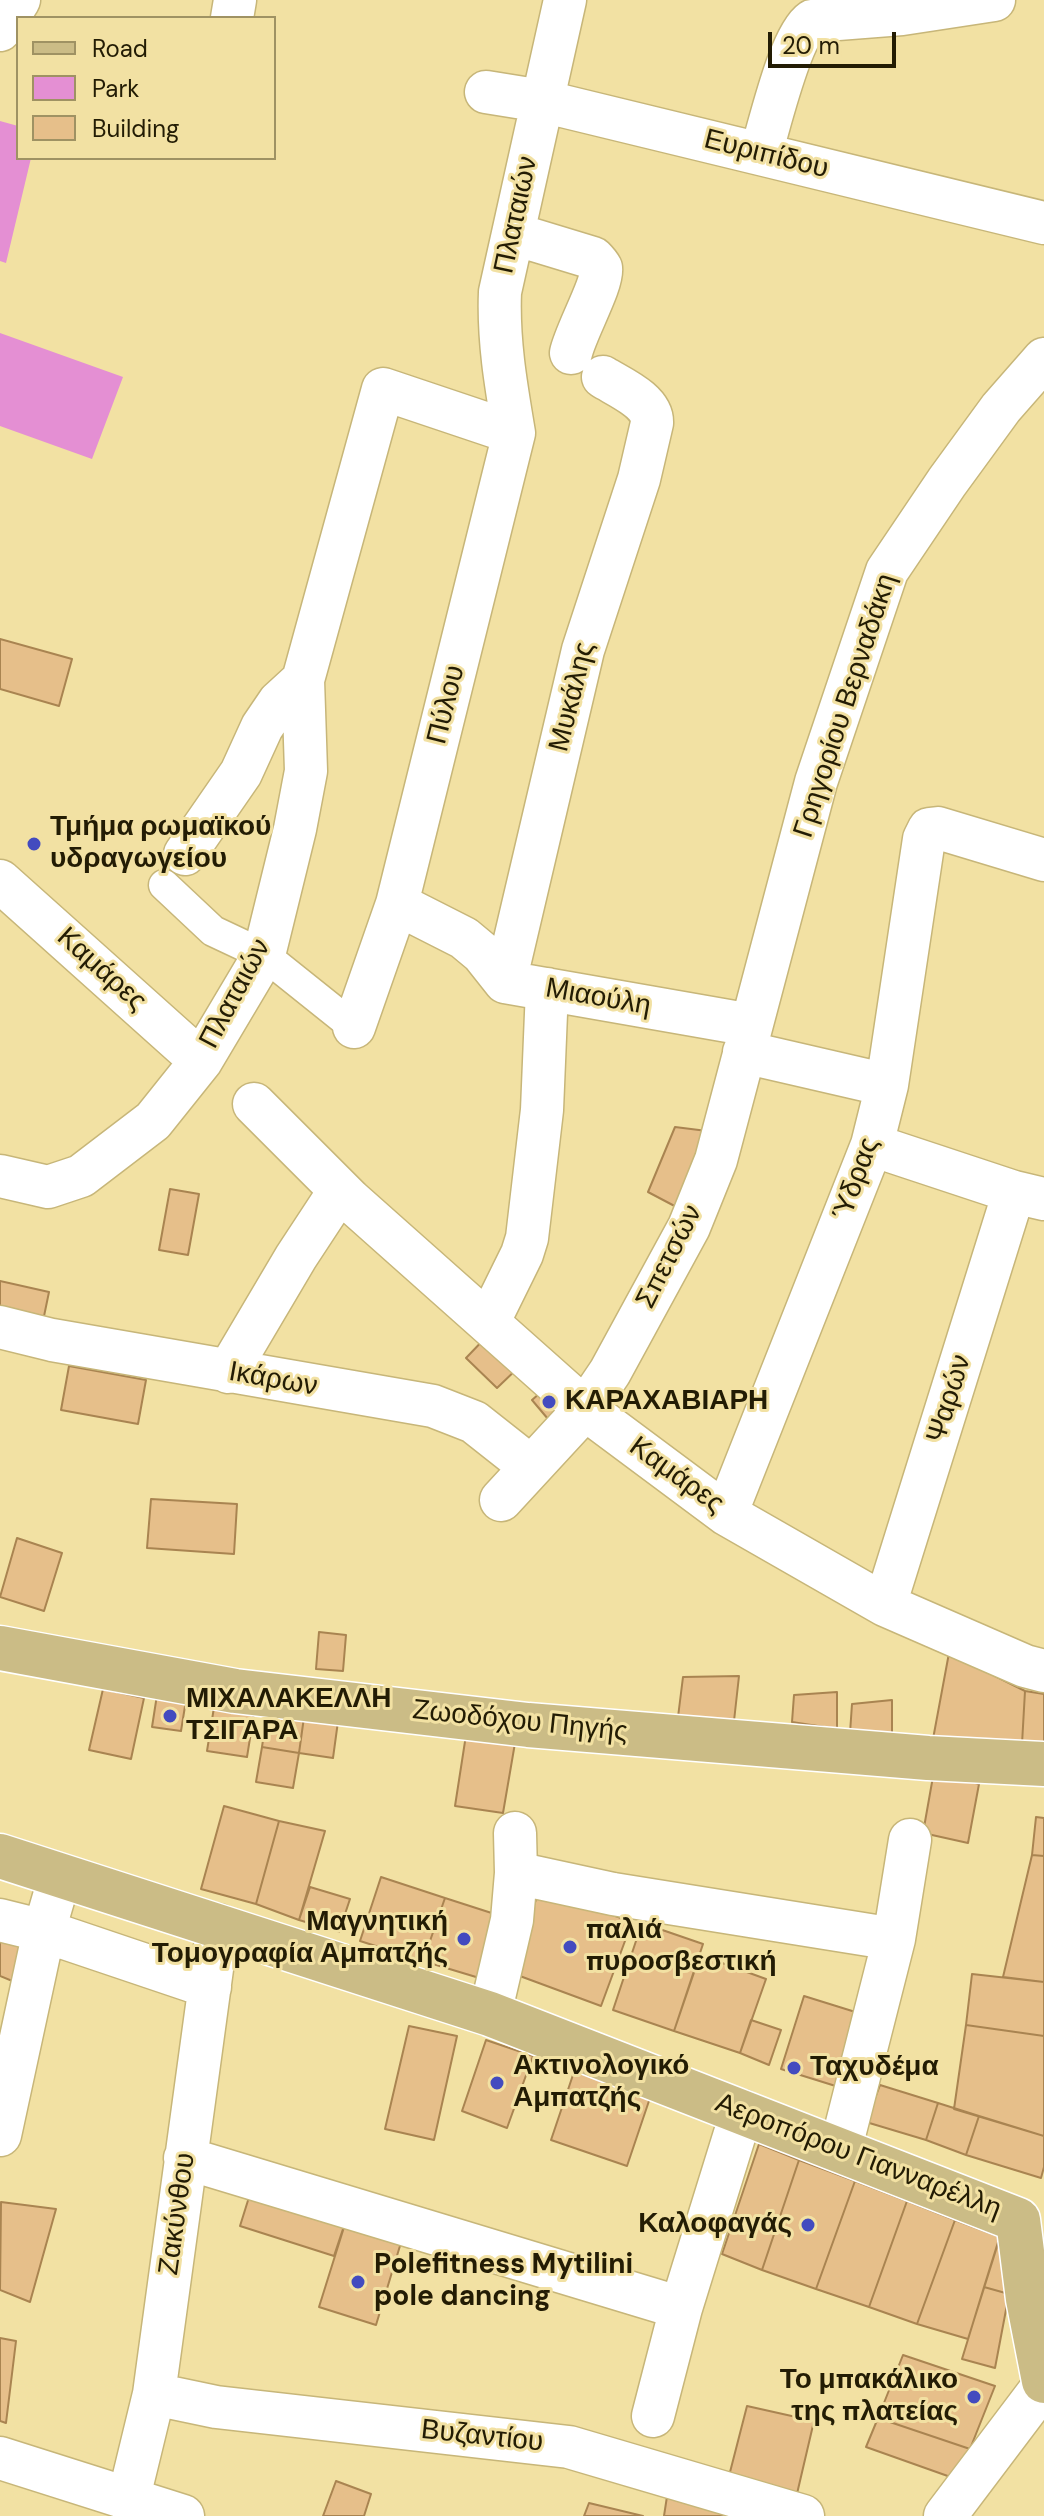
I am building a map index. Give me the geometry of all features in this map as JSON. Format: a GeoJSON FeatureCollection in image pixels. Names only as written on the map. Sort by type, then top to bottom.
{"type":"FeatureCollection","features":[{"type":"Feature","properties":{"kind":"main road","name":"Ζωοδόχου Πηγής"},"geometry":{"type":"LineString","coordinates":[[0,1648],[235,1691],[528,1725],[928,1758],[1044,1764]]}},
{"type":"Feature","properties":{"kind":"main road","name":"Αεροπόρου Γιανναρέλλη"},"geometry":{"type":"LineString","coordinates":[[0,1856],[490,2014],[1031,2223],[1044,2383]]}},
{"type":"Feature","properties":{"kind":"street"},"geometry":{"type":"LineString","coordinates":[[0,30],[19,0]]}},
{"type":"Feature","properties":{"kind":"street","name":"Πλαταιών"},"geometry":{"type":"LineString","coordinates":[[0,1176],[48,1187],[81,1176],[153,1121],[201,1061],[264,955],[306,771],[303,680],[383,389],[514,433],[499,322],[500,292],[565,0]]}},
{"type":"Feature","properties":{"kind":"street"},"geometry":{"type":"LineString","coordinates":[[761,153],[795,43],[805,26],[812,21],[902,14],[992,1]]}},
{"type":"Feature","properties":{"kind":"street","name":"Ευριπίδου"},"geometry":{"type":"LineString","coordinates":[[486,92],[542,101],[1044,223]]}},
{"type":"Feature","properties":{"kind":"street","name":"Μυκάλης"},"geometry":{"type":"LineString","coordinates":[[505,982],[583,650],[639,479],[652,415],[645,404],[587,365],[574,339],[600,279],[600,268],[593,258],[514,234]]}},
{"type":"Feature","properties":{"kind":"street","name":"Γρηγορίου Βερναδάκη"},"geometry":{"type":"LineString","coordinates":[[733,1095],[816,782],[887,571],[1001,408],[1044,359]]}},
{"type":"Feature","properties":{"kind":"street","name":"Πύλου"},"geometry":{"type":"LineString","coordinates":[[354,1027],[397,904],[514,433]]}},
{"type":"Feature","properties":{"kind":"street","name":"Πλαταιών"},"geometry":{"type":"LineString","coordinates":[[175,869],[241,773],[262,727],[279,702],[303,680]]}},
{"type":"Feature","properties":{"kind":"street","name":"Ύδρας"},"geometry":{"type":"LineString","coordinates":[[726,1514],[872,1145],[887,1085],[922,849],[929,829],[938,828],[1044,860]]}},
{"type":"Feature","properties":{"kind":"street"},"geometry":{"type":"LineString","coordinates":[[175,869],[213,931],[264,955],[354,1027]]}},
{"type":"Feature","properties":{"kind":"street","name":"Καμάρες"},"geometry":{"type":"LineString","coordinates":[[0,881],[201,1061]]}},
{"type":"Feature","properties":{"kind":"street","name":"Μιαούλη"},"geometry":{"type":"LineString","coordinates":[[397,904],[464,938],[482,953],[505,982],[547,989],[748,1039],[887,1085]]}},
{"type":"Feature","properties":{"kind":"street"},"geometry":{"type":"LineString","coordinates":[[489,1321],[527,1238],[542,1110],[547,989]]}},
{"type":"Feature","properties":{"kind":"street","name":"Σπετσών"},"geometry":{"type":"LineString","coordinates":[[501,1500],[585,1409],[610,1372],[689,1227],[716,1160],[733,1095]]}},
{"type":"Feature","properties":{"kind":"street","name":"Καμάρες"},"geometry":{"type":"LineString","coordinates":[[254,1104],[340,1190],[585,1409],[726,1514],[885,1605],[1025,1666],[1044,1671]]}},
{"type":"Feature","properties":{"kind":"street"},"geometry":{"type":"LineString","coordinates":[[872,1145],[1029,1196]]}},
{"type":"Feature","properties":{"kind":"street"},"geometry":{"type":"LineString","coordinates":[[228,1372],[340,1190]]}},
{"type":"Feature","properties":{"kind":"street","name":"Ψαρών"},"geometry":{"type":"LineString","coordinates":[[885,1605],[1029,1196]]}},
{"type":"Feature","properties":{"kind":"street","name":"Ικάρων"},"geometry":{"type":"LineString","coordinates":[[0,1327],[52,1340],[433,1406],[474,1422],[531,1467]]}},
{"type":"Feature","properties":{"kind":"street"},"geometry":{"type":"LineString","coordinates":[[840,2151],[894,1939],[910,1840]]}},
{"type":"Feature","properties":{"kind":"street"},"geometry":{"type":"LineString","coordinates":[[490,2014],[512,1920],[516,1853],[613,1894],[894,1939]]}},
{"type":"Feature","properties":{"kind":"street"},"geometry":{"type":"LineString","coordinates":[[0,2135],[44,1931],[60,1876]]}},
{"type":"Feature","properties":{"kind":"street"},"geometry":{"type":"LineString","coordinates":[[0,1920],[44,1931],[210,1987]]}},
{"type":"Feature","properties":{"kind":"street","name":"Ζακύνθου"},"geometry":{"type":"LineString","coordinates":[[128,2501],[154,2394],[218,1925]]}},
{"type":"Feature","properties":{"kind":"street"},"geometry":{"type":"LineString","coordinates":[[653,2416],[681,2308],[742,2111]]}},
{"type":"Feature","properties":{"kind":"street"},"geometry":{"type":"LineString","coordinates":[[185,2158],[681,2308]]}},
{"type":"Feature","properties":{"kind":"street"},"geometry":{"type":"LineString","coordinates":[[945,2516],[1044,2383]]}},
{"type":"Feature","properties":{"kind":"street","name":"Βυζαντίου"},"geometry":{"type":"LineString","coordinates":[[154,2394],[216,2407],[569,2447],[803,2516]]}},
{"type":"Feature","properties":{"kind":"street"},"geometry":{"type":"LineString","coordinates":[[0,2458],[183,2516]]}},
{"type":"Feature","properties":{"kind":"green space"},"geometry":{"type":"Polygon","coordinates":[[[0,121],[16,125],[16,160],[31,160],[6,263],[0,261],[0,121]]]}},
{"type":"Feature","properties":{"kind":"green space"},"geometry":{"type":"Polygon","coordinates":[[[0,333],[123,377],[92,459],[0,426],[0,333]]]}},
{"type":"Feature","properties":{"kind":"building"},"geometry":{"type":"Polygon","coordinates":[[[0,639],[72,659],[59,706],[0,689],[0,639]]]}},
{"type":"Feature","properties":{"kind":"building"},"geometry":{"type":"Polygon","coordinates":[[[675,1127],[723,1133],[684,1211],[648,1192],[675,1127]]]}},
{"type":"Feature","properties":{"kind":"building"},"geometry":{"type":"Polygon","coordinates":[[[170,1189],[199,1194],[188,1255],[159,1250],[170,1189]]]}},
{"type":"Feature","properties":{"kind":"building"},"geometry":{"type":"Polygon","coordinates":[[[0,1281],[49,1292],[43,1321],[0,1312],[0,1281]]]}},
{"type":"Feature","properties":{"kind":"building"},"geometry":{"type":"Polygon","coordinates":[[[490,1333],[522,1364],[497,1388],[466,1358],[490,1333]]]}},
{"type":"Feature","properties":{"kind":"building"},"geometry":{"type":"Polygon","coordinates":[[[69,1366],[146,1380],[138,1424],[61,1410],[69,1366]]]}},
{"type":"Feature","properties":{"kind":"building","name":"ΚΑΡΑΧΑΒΙΑΡΗ"},"geometry":{"type":"Polygon","coordinates":[[[548,1386],[566,1404],[548,1419],[532,1400],[548,1386]]]}},
{"type":"Feature","properties":{"kind":"building"},"geometry":{"type":"Polygon","coordinates":[[[151,1499],[237,1504],[234,1554],[147,1548],[151,1499]]]}},
{"type":"Feature","properties":{"kind":"building"},"geometry":{"type":"Polygon","coordinates":[[[17,1538],[62,1553],[44,1611],[0,1597],[17,1538]]]}},
{"type":"Feature","properties":{"kind":"building"},"geometry":{"type":"Polygon","coordinates":[[[319,1632],[346,1635],[343,1671],[316,1669],[319,1632]]]}},
{"type":"Feature","properties":{"kind":"building"},"geometry":{"type":"Polygon","coordinates":[[[949,1653],[1025,1691],[1022,1744],[933,1739],[949,1653]]]}},
{"type":"Feature","properties":{"kind":"building"},"geometry":{"type":"Polygon","coordinates":[[[739,1676],[734,1721],[678,1717],[683,1677],[739,1676]]]}},
{"type":"Feature","properties":{"kind":"building"},"geometry":{"type":"Polygon","coordinates":[[[103,1689],[144,1698],[131,1759],[89,1750],[103,1689]]]}},
{"type":"Feature","properties":{"kind":"building"},"geometry":{"type":"Polygon","coordinates":[[[1025,1691],[1044,1694],[1044,1745],[1022,1744],[1025,1691]]]}},
{"type":"Feature","properties":{"kind":"building"},"geometry":{"type":"Polygon","coordinates":[[[837,1692],[837,1729],[792,1722],[794,1695],[837,1692]]]}},
{"type":"Feature","properties":{"kind":"building"},"geometry":{"type":"Polygon","coordinates":[[[157,1695],[186,1700],[181,1731],[152,1727],[157,1695]]]}},
{"type":"Feature","properties":{"kind":"building"},"geometry":{"type":"Polygon","coordinates":[[[892,1700],[892,1737],[850,1733],[852,1704],[892,1700]]]}},
{"type":"Feature","properties":{"kind":"building"},"geometry":{"type":"Polygon","coordinates":[[[215,1701],[255,1707],[247,1757],[207,1751],[215,1701]]]}},
{"type":"Feature","properties":{"kind":"building"},"geometry":{"type":"Polygon","coordinates":[[[268,1705],[305,1710],[299,1753],[262,1747],[268,1705]]]}},
{"type":"Feature","properties":{"kind":"building"},"geometry":{"type":"Polygon","coordinates":[[[305,1710],[339,1714],[333,1758],[299,1753],[305,1710]]]}},
{"type":"Feature","properties":{"kind":"building"},"geometry":{"type":"Polygon","coordinates":[[[466,1735],[515,1743],[503,1813],[455,1806],[466,1735]]]}},
{"type":"Feature","properties":{"kind":"building"},"geometry":{"type":"Polygon","coordinates":[[[262,1747],[299,1753],[293,1788],[256,1782],[262,1747]]]}},
{"type":"Feature","properties":{"kind":"building"},"geometry":{"type":"Polygon","coordinates":[[[934,1771],[979,1784],[968,1843],[923,1833],[934,1771]]]}},
{"type":"Feature","properties":{"kind":"building"},"geometry":{"type":"Polygon","coordinates":[[[224,1806],[279,1821],[256,1904],[201,1889],[224,1806]]]}},
{"type":"Feature","properties":{"kind":"building"},"geometry":{"type":"Polygon","coordinates":[[[1036,1817],[1044,1818],[1044,1856],[1032,1855],[1036,1817]]]}},
{"type":"Feature","properties":{"kind":"building"},"geometry":{"type":"Polygon","coordinates":[[[279,1821],[325,1831],[299,1920],[256,1904],[279,1821]]]}},
{"type":"Feature","properties":{"kind":"building"},"geometry":{"type":"Polygon","coordinates":[[[1032,1855],[1044,1856],[1044,1982],[1003,1977],[1032,1855]]]}},
{"type":"Feature","properties":{"kind":"building"},"geometry":{"type":"Polygon","coordinates":[[[381,1877],[445,1898],[423,1961],[360,1941],[381,1877]]]}},
{"type":"Feature","properties":{"kind":"building"},"geometry":{"type":"Polygon","coordinates":[[[310,1887],[350,1899],[339,1932],[299,1920],[310,1887]]]}},
{"type":"Feature","properties":{"kind":"building","name":"παλιά πυροσβεστική"},"geometry":{"type":"Polygon","coordinates":[[[540,1889],[632,1922],[601,2006],[509,1972],[540,1889]]]}},
{"type":"Feature","properties":{"kind":"building","name":"Μαγνητική Τομογραφία Αμπατζής"},"geometry":{"type":"Polygon","coordinates":[[[445,1898],[504,1917],[486,1980],[423,1961],[445,1898]]]}},
{"type":"Feature","properties":{"kind":"building"},"geometry":{"type":"Polygon","coordinates":[[[642,1923],[703,1944],[674,2031],[613,2010],[642,1923]]]}},
{"type":"Feature","properties":{"kind":"building"},"geometry":{"type":"Polygon","coordinates":[[[0,1928],[35,1938],[22,1985],[0,1976],[0,1928]]]}},
{"type":"Feature","properties":{"kind":"building"},"geometry":{"type":"Polygon","coordinates":[[[700,1955],[766,1979],[740,2053],[674,2031],[700,1955]]]}},
{"type":"Feature","properties":{"kind":"building"},"geometry":{"type":"Polygon","coordinates":[[[972,1974],[1044,1982],[1044,2036],[966,2025],[972,1974]]]}},
{"type":"Feature","properties":{"kind":"building"},"geometry":{"type":"Polygon","coordinates":[[[804,1996],[865,2015],[842,2088],[781,2069],[804,1996]]]}},
{"type":"Feature","properties":{"kind":"building"},"geometry":{"type":"Polygon","coordinates":[[[751,2020],[781,2030],[769,2065],[740,2053],[751,2020]]]}},
{"type":"Feature","properties":{"kind":"building"},"geometry":{"type":"Polygon","coordinates":[[[966,2025],[1044,2036],[1044,2136],[954,2109],[966,2025]]]}},
{"type":"Feature","properties":{"kind":"building"},"geometry":{"type":"Polygon","coordinates":[[[409,2026],[457,2036],[434,2140],[385,2129],[409,2026]]]}},
{"type":"Feature","properties":{"kind":"building","name":"Ακτινολογικό Αμπατζής"},"geometry":{"type":"Polygon","coordinates":[[[486,2040],[533,2056],[507,2128],[462,2111],[486,2040]]]}},
{"type":"Feature","properties":{"kind":"building"},"geometry":{"type":"Polygon","coordinates":[[[576,2066],[652,2092],[627,2166],[551,2140],[576,2066]]]}},
{"type":"Feature","properties":{"kind":"building"},"geometry":{"type":"Polygon","coordinates":[[[880,2085],[938,2103],[926,2140],[866,2122],[880,2085]]]}},
{"type":"Feature","properties":{"kind":"building"},"geometry":{"type":"Polygon","coordinates":[[[938,2103],[979,2116],[966,2155],[926,2140],[938,2103]]]}},
{"type":"Feature","properties":{"kind":"building"},"geometry":{"type":"Polygon","coordinates":[[[979,2116],[1044,2136],[1041,2178],[966,2155],[979,2116]]]}},
{"type":"Feature","properties":{"kind":"building"},"geometry":{"type":"Polygon","coordinates":[[[759,2144],[799,2160],[762,2270],[722,2254],[759,2144]]]}},
{"type":"Feature","properties":{"kind":"building","name":"Καλοφαγάς"},"geometry":{"type":"Polygon","coordinates":[[[799,2160],[855,2181],[816,2289],[762,2270],[799,2160]]]}},
{"type":"Feature","properties":{"kind":"building"},"geometry":{"type":"Polygon","coordinates":[[[255,2178],[350,2208],[334,2256],[240,2226],[255,2178]]]}},
{"type":"Feature","properties":{"kind":"building"},"geometry":{"type":"Polygon","coordinates":[[[855,2181],[907,2201],[869,2307],[816,2289],[855,2181]]]}},
{"type":"Feature","properties":{"kind":"building"},"geometry":{"type":"Polygon","coordinates":[[[907,2201],[955,2220],[917,2324],[869,2307],[907,2201]]]}},
{"type":"Feature","properties":{"kind":"building"},"geometry":{"type":"Polygon","coordinates":[[[1,2202],[56,2209],[30,2302],[0,2290],[1,2202]]]}},
{"type":"Feature","properties":{"kind":"building","name":"Polefitness Mytilini pole dancing"},"geometry":{"type":"Polygon","coordinates":[[[350,2208],[406,2226],[376,2325],[319,2307],[350,2208]]]}},
{"type":"Feature","properties":{"kind":"building"},"geometry":{"type":"Polygon","coordinates":[[[955,2220],[1000,2237],[968,2339],[917,2324],[955,2220]]]}},
{"type":"Feature","properties":{"kind":"building"},"geometry":{"type":"Polygon","coordinates":[[[999,2239],[1009,2294],[984,2287],[999,2239]]]}},
{"type":"Feature","properties":{"kind":"building"},"geometry":{"type":"Polygon","coordinates":[[[984,2287],[1009,2294],[995,2368],[962,2359],[984,2287]]]}},
{"type":"Feature","properties":{"kind":"building"},"geometry":{"type":"Polygon","coordinates":[[[0,2338],[16,2341],[6,2423],[0,2421],[0,2338]]]}},
{"type":"Feature","properties":{"kind":"building"},"geometry":{"type":"Polygon","coordinates":[[[903,2355],[995,2386],[970,2449],[878,2418],[903,2355]]]}},
{"type":"Feature","properties":{"kind":"building"},"geometry":{"type":"Polygon","coordinates":[[[747,2406],[814,2421],[796,2498],[729,2476],[747,2406]]]}},
{"type":"Feature","properties":{"kind":"building"},"geometry":{"type":"Polygon","coordinates":[[[878,2418],[970,2449],[959,2480],[866,2447],[878,2418]]]}},
{"type":"Feature","properties":{"kind":"building"},"geometry":{"type":"Polygon","coordinates":[[[336,2481],[371,2494],[364,2516],[323,2516],[336,2481]]]}},
{"type":"Feature","properties":{"kind":"building"},"geometry":{"type":"Polygon","coordinates":[[[668,2490],[727,2503],[724,2516],[664,2516],[668,2490]]]}},
{"type":"Feature","properties":{"kind":"building"},"geometry":{"type":"Polygon","coordinates":[[[589,2503],[643,2516],[584,2516],[589,2503]]]}},
{"type":"Feature","properties":{"kind":"place","name":"Τμήμα ρωμαϊκού υδραγωγείου"},"geometry":{"type":"Point","coordinates":[34,844]}},
{"type":"Feature","properties":{"kind":"place","name":"ΚΑΡΑΧΑΒΙΑΡΗ"},"geometry":{"type":"Point","coordinates":[549,1402]}},
{"type":"Feature","properties":{"kind":"place","name":"ΜΙΧΑΛΑΚΕΛΛΗ ΤΣΙΓΑΡΑ"},"geometry":{"type":"Point","coordinates":[170,1716]}},
{"type":"Feature","properties":{"kind":"place","name":"Μαγνητική Τομογραφία Αμπατζής"},"geometry":{"type":"Point","coordinates":[464,1939]}},
{"type":"Feature","properties":{"kind":"place","name":"παλιά πυροσβεστική"},"geometry":{"type":"Point","coordinates":[570,1947]}},
{"type":"Feature","properties":{"kind":"place","name":"Ταχυδέμα"},"geometry":{"type":"Point","coordinates":[794,2068]}},
{"type":"Feature","properties":{"kind":"place","name":"Ακτινολογικό Αμπατζής"},"geometry":{"type":"Point","coordinates":[497,2083]}},
{"type":"Feature","properties":{"kind":"place","name":"Καλοφαγάς"},"geometry":{"type":"Point","coordinates":[808,2225]}},
{"type":"Feature","properties":{"kind":"place","name":"Polefitness Mytilini pole dancing"},"geometry":{"type":"Point","coordinates":[358,2282]}},
{"type":"Feature","properties":{"kind":"place","name":"Το μπακάλικο της πλατείας"},"geometry":{"type":"Point","coordinates":[974,2397]}}]}
